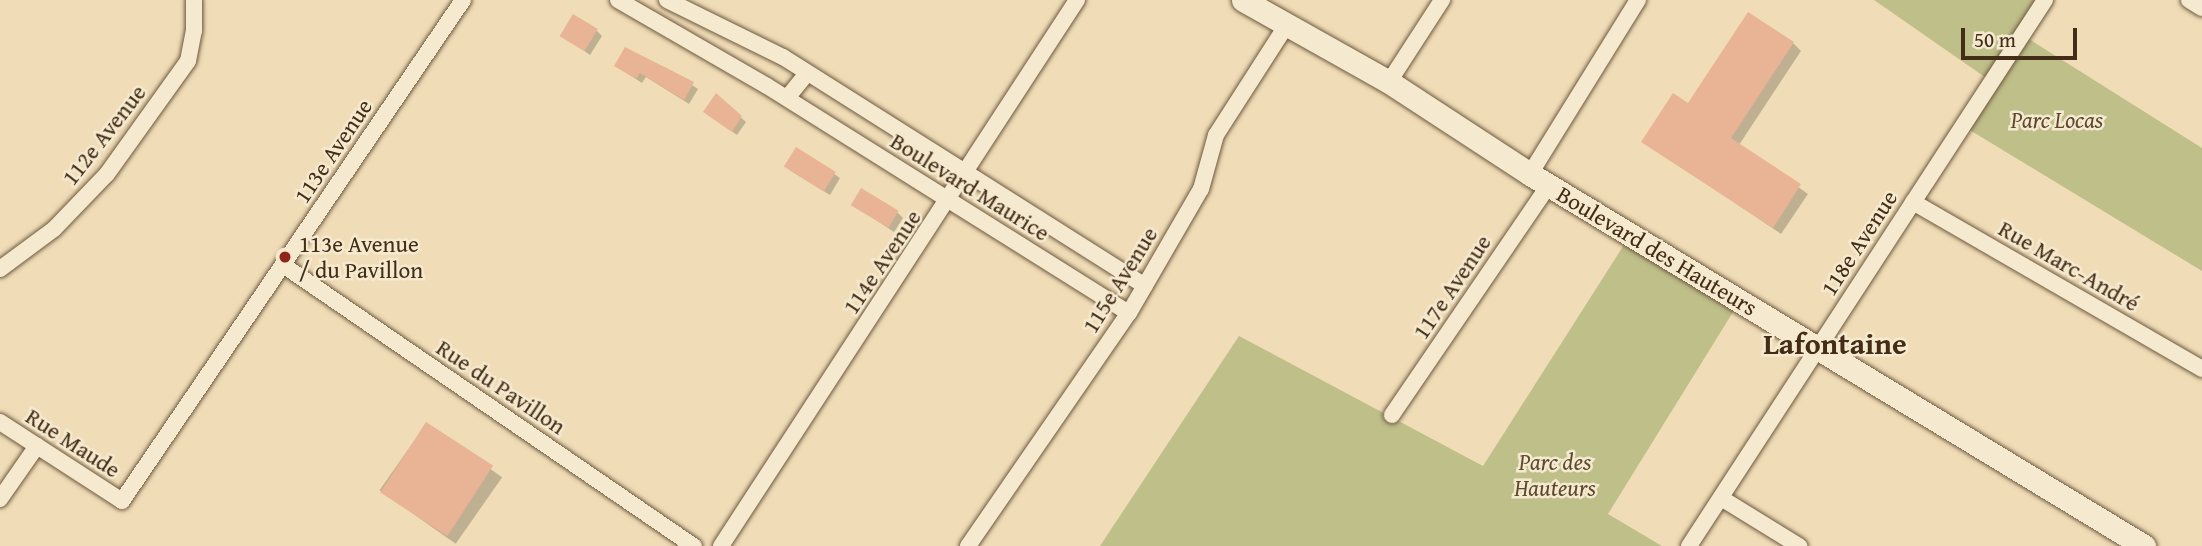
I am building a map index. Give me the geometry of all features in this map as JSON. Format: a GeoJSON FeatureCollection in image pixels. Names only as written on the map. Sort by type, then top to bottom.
{"type":"FeatureCollection","features":[{"type":"Feature","properties":{"kind":"main road","name":"Boulevard des Hauteurs"},"geometry":{"type":"LineString","coordinates":[[1243,0],[1389,82],[1540,180],[2144,546]]}},
{"type":"Feature","properties":{"kind":"street","name":"112e Avenue"},"geometry":{"type":"LineString","coordinates":[[0,269],[54,229],[101,182],[188,61],[194,31],[194,0]]}},
{"type":"Feature","properties":{"kind":"street","name":"113e Avenue"},"geometry":{"type":"LineString","coordinates":[[122,501],[463,0]]}},
{"type":"Feature","properties":{"kind":"street","name":"Boulevard Maurice"},"geometry":{"type":"LineString","coordinates":[[618,0],[787,98],[1129,313]]}},
{"type":"Feature","properties":{"kind":"street","name":"Boulevard Maurice"},"geometry":{"type":"LineString","coordinates":[[667,0],[710,18],[807,73],[1145,286]]}},
{"type":"Feature","properties":{"kind":"street","name":"114e Avenue"},"geometry":{"type":"LineString","coordinates":[[721,546],[950,201],[1077,0]]}},
{"type":"Feature","properties":{"kind":"street"},"geometry":{"type":"LineString","coordinates":[[1389,82],[1443,0]]}},
{"type":"Feature","properties":{"kind":"street","name":"117e Avenue"},"geometry":{"type":"LineString","coordinates":[[1392,415],[1540,180],[1638,0]]}},
{"type":"Feature","properties":{"kind":"street","name":"118e Avenue"},"geometry":{"type":"LineString","coordinates":[[1689,546],[2045,0]]}},
{"type":"Feature","properties":{"kind":"street"},"geometry":{"type":"LineString","coordinates":[[2189,0],[2202,8]]}},
{"type":"Feature","properties":{"kind":"street","name":"115e Avenue"},"geometry":{"type":"LineString","coordinates":[[968,546],[1129,313],[1202,189],[1216,135],[1286,26]]}},
{"type":"Feature","properties":{"kind":"street"},"geometry":{"type":"LineString","coordinates":[[787,98],[807,73]]}},
{"type":"Feature","properties":{"kind":"street","name":"Rue Marc-André"},"geometry":{"type":"LineString","coordinates":[[1913,202],[2202,369]]}},
{"type":"Feature","properties":{"kind":"street","name":"Rue du Pavillon"},"geometry":{"type":"LineString","coordinates":[[283,265],[694,546]]}},
{"type":"Feature","properties":{"kind":"street","name":"Rue Maude"},"geometry":{"type":"LineString","coordinates":[[0,422],[122,501]]}},
{"type":"Feature","properties":{"kind":"street"},"geometry":{"type":"LineString","coordinates":[[0,499],[37,446]]}},
{"type":"Feature","properties":{"kind":"street"},"geometry":{"type":"LineString","coordinates":[[1721,498],[1799,546]]}},
{"type":"Feature","properties":{"kind":"green space"},"geometry":{"type":"Polygon","coordinates":[[[1874,0],[2045,0],[1992,82],[1874,0]]]}},
{"type":"Feature","properties":{"kind":"green space","name":"Parc Locas"},"geometry":{"type":"Polygon","coordinates":[[[2029,39],[2202,148],[2202,271],[1968,129],[2029,39]]]}},
{"type":"Feature","properties":{"kind":"green space","name":"Parc des Hauteurs"},"geometry":{"type":"Polygon","coordinates":[[[1629,237],[1738,304],[1608,514],[1662,546],[1100,546],[1239,336],[1483,466],[1629,237]]]}},
{"type":"Feature","properties":{"kind":"building"},"geometry":{"type":"Polygon","coordinates":[[[1748,12],[1794,42],[1731,138],[1801,184],[1773,228],[1641,142],[1673,93],[1688,103],[1748,12]]]}},
{"type":"Feature","properties":{"kind":"building"},"geometry":{"type":"Polygon","coordinates":[[[573,14],[598,29],[584,51],[560,36],[573,14]]]}},
{"type":"Feature","properties":{"kind":"building"},"geometry":{"type":"Polygon","coordinates":[[[625,47],[694,82],[684,100],[640,73],[636,79],[614,66],[625,47]]]}},
{"type":"Feature","properties":{"kind":"building"},"geometry":{"type":"Polygon","coordinates":[[[716,93],[742,116],[732,132],[703,112],[716,93]]]}},
{"type":"Feature","properties":{"kind":"building"},"geometry":{"type":"Polygon","coordinates":[[[796,147],[836,172],[824,191],[784,167],[796,147]]]}},
{"type":"Feature","properties":{"kind":"building"},"geometry":{"type":"Polygon","coordinates":[[[861,188],[899,211],[888,228],[851,205],[861,188]]]}},
{"type":"Feature","properties":{"kind":"building"},"geometry":{"type":"Polygon","coordinates":[[[426,422],[493,466],[447,536],[380,492],[426,422]]]}},
{"type":"Feature","properties":{"kind":"place","name":"113e Avenue / du Pavillon"},"geometry":{"type":"Point","coordinates":[285,257]}},
{"type":"Feature","properties":{"kind":"district","name":"Lafontaine"},"geometry":{"type":"Point","coordinates":[1835,343]}}]}
